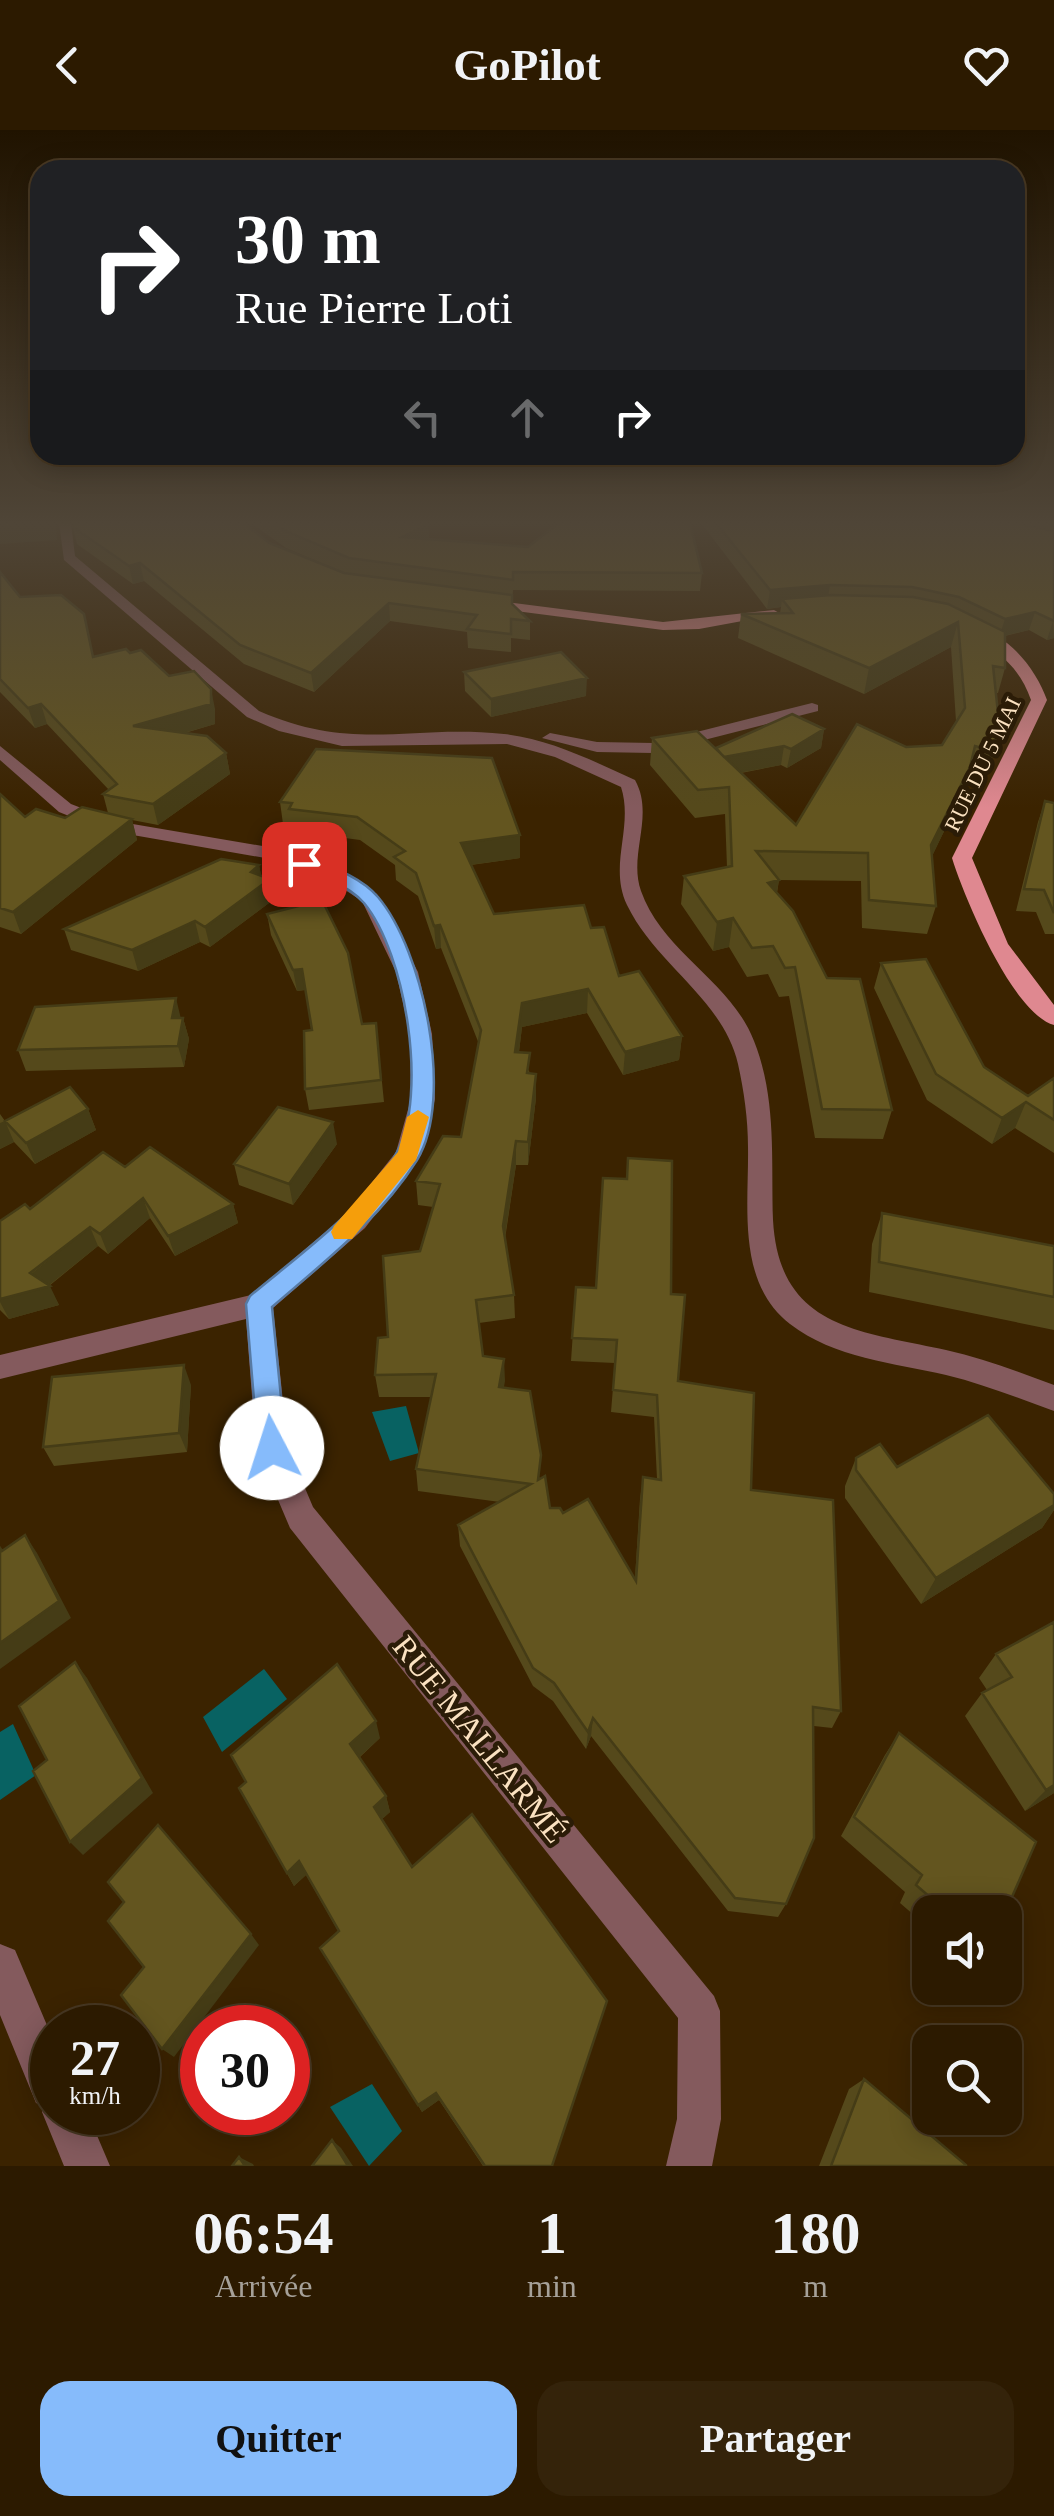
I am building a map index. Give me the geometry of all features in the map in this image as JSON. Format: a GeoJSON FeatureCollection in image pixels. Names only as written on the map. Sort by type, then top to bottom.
{"type":"FeatureCollection","features":[{"type":"Feature","properties":{"kind":"main road"},"geometry":{"type":"LineString","coordinates":[[601,618],[664,626],[747,618]]}},
{"type":"Feature","properties":{"kind":"main road","name":"RUE DU 5 MAI"},"geometry":{"type":"LineString","coordinates":[[958,626],[1005,649],[1018,660],[1031,672],[1040,700],[962,858],[976,904],[998,947],[1054,1018]]}},
{"type":"Feature","properties":{"kind":"street"},"geometry":{"type":"LineString","coordinates":[[140,618],[253,714],[287,732],[321,740],[492,737],[516,731],[597,748],[653,748],[812,708]]}},
{"type":"Feature","properties":{"kind":"street"},"geometry":{"type":"LineString","coordinates":[[492,737],[533,746],[629,784],[636,798],[626,865],[630,890],[665,951],[732,1018],[751,1070],[760,1123],[762,1241],[768,1275],[796,1312],[837,1336],[970,1368],[1054,1398]]}},
{"type":"Feature","properties":{"kind":"street"},"geometry":{"type":"LineString","coordinates":[[0,751],[64,808],[111,826],[274,854],[332,873],[370,898],[406,972],[421,1034],[423,1099],[408,1154],[356,1221],[259,1304],[0,1367]]}},
{"type":"Feature","properties":{"kind":"street","name":"RUE MALLARMÉ"},"geometry":{"type":"LineString","coordinates":[[259,1304],[272,1448],[300,1517],[700,2011],[698,2120],[689,2166]]}},
{"type":"Feature","properties":{"kind":"street"},"geometry":{"type":"LineString","coordinates":[[0,1964],[30,2035]]}},
{"type":"Feature","properties":{"kind":"street"},"geometry":{"type":"LineString","coordinates":[[74,2135],[87,2166]]}},
{"type":"Feature","properties":{"kind":"water"},"geometry":{"type":"Polygon","coordinates":[[[406,1406],[419,1453],[390,1461],[372,1412],[406,1406]]]}},
{"type":"Feature","properties":{"kind":"water"},"geometry":{"type":"Polygon","coordinates":[[[264,1669],[287,1699],[222,1752],[203,1717],[264,1669]]]}},
{"type":"Feature","properties":{"kind":"water"},"geometry":{"type":"Polygon","coordinates":[[[13,1724],[36,1775],[0,1800],[0,1732],[13,1724]]]}},
{"type":"Feature","properties":{"kind":"water"},"geometry":{"type":"Polygon","coordinates":[[[372,2084],[402,2131],[369,2166],[330,2107],[372,2084]]]}},
{"type":"Feature","properties":{"kind":"building"},"geometry":{"type":"Polygon","coordinates":[[[0,618],[85,618],[93,657],[126,649],[130,653],[141,650],[169,676],[194,671],[211,689],[211,704],[133,726],[207,736],[226,753],[153,804],[103,794],[117,784],[41,704],[28,708],[0,679],[0,618]]]}},
{"type":"Feature","properties":{"kind":"building"},"geometry":{"type":"Polygon","coordinates":[[[207,618],[372,618],[311,673],[240,645],[207,618]]]}},
{"type":"Feature","properties":{"kind":"building"},"geometry":{"type":"Polygon","coordinates":[[[475,618],[527,618],[530,621],[511,619],[511,634],[467,629],[475,618]]]}},
{"type":"Feature","properties":{"kind":"building"},"geometry":{"type":"Polygon","coordinates":[[[751,618],[977,618],[1005,632],[1005,668],[993,666],[1000,732],[990,750],[975,746],[970,767],[931,845],[936,906],[869,900],[868,853],[756,851],[779,880],[768,883],[793,911],[827,978],[860,979],[892,1110],[822,1109],[795,967],[785,968],[773,946],[752,948],[733,918],[717,922],[684,876],[732,866],[729,787],[698,790],[652,738],[697,731],[796,825],[857,724],[906,747],[942,745],[965,708],[958,622],[869,668],[751,618]]]}},
{"type":"Feature","properties":{"kind":"building"},"geometry":{"type":"Polygon","coordinates":[[[561,652],[587,678],[491,699],[464,672],[561,652]]]}},
{"type":"Feature","properties":{"kind":"building"},"geometry":{"type":"Polygon","coordinates":[[[792,714],[824,729],[791,749],[784,746],[724,757],[716,748],[792,714]]]}},
{"type":"Feature","properties":{"kind":"building"},"geometry":{"type":"Polygon","coordinates":[[[316,749],[492,758],[520,835],[461,843],[494,914],[584,905],[591,928],[604,927],[619,976],[639,971],[682,1036],[625,1052],[588,989],[522,1003],[515,1052],[530,1053],[527,1073],[536,1074],[528,1142],[516,1141],[503,1226],[514,1295],[476,1300],[483,1356],[504,1359],[499,1387],[530,1391],[541,1455],[538,1480],[545,1476],[550,1508],[560,1508],[563,1513],[588,1499],[636,1581],[643,1477],[661,1480],[657,1395],[613,1390],[617,1340],[572,1338],[576,1287],[596,1288],[603,1178],[627,1179],[628,1158],[672,1161],[671,1294],[685,1295],[678,1381],[754,1393],[751,1490],[833,1500],[841,1711],[813,1707],[814,1838],[786,1904],[735,1898],[593,1718],[588,1732],[554,1683],[533,1668],[458,1525],[531,1484],[416,1469],[436,1374],[375,1375],[378,1338],[388,1337],[383,1256],[420,1251],[440,1184],[416,1181],[443,1136],[461,1137],[481,1030],[440,925],[434,926],[416,873],[394,857],[405,851],[357,817],[289,809],[292,803],[280,802],[316,749]]]}},
{"type":"Feature","properties":{"kind":"building"},"geometry":{"type":"Polygon","coordinates":[[[0,794],[25,817],[36,809],[65,818],[82,807],[132,819],[13,912],[0,908],[0,794]]]}},
{"type":"Feature","properties":{"kind":"building"},"geometry":{"type":"Polygon","coordinates":[[[1045,801],[1054,803],[1054,913],[1044,890],[1024,889],[1045,801]]]}},
{"type":"Feature","properties":{"kind":"building"},"geometry":{"type":"Polygon","coordinates":[[[221,859],[259,865],[251,872],[270,879],[205,927],[195,921],[132,950],[64,929],[221,859]]]}},
{"type":"Feature","properties":{"kind":"building"},"geometry":{"type":"Polygon","coordinates":[[[322,900],[348,953],[362,1024],[376,1023],[381,1080],[305,1089],[304,1031],[312,1030],[302,969],[293,970],[267,914],[322,900]]]}},
{"type":"Feature","properties":{"kind":"building"},"geometry":{"type":"Polygon","coordinates":[[[926,959],[984,1067],[1028,1096],[1054,1078],[1054,1120],[1026,1102],[1002,1118],[936,1074],[881,963],[926,959]]]}},
{"type":"Feature","properties":{"kind":"building"},"geometry":{"type":"Polygon","coordinates":[[[176,998],[172,1018],[183,1018],[178,1046],[18,1050],[35,1007],[176,998]]]}},
{"type":"Feature","properties":{"kind":"building"},"geometry":{"type":"Polygon","coordinates":[[[70,1087],[88,1109],[26,1143],[5,1121],[70,1087]]]}},
{"type":"Feature","properties":{"kind":"building"},"geometry":{"type":"Polygon","coordinates":[[[278,1107],[333,1122],[289,1184],[234,1164],[278,1107]]]}},
{"type":"Feature","properties":{"kind":"building"},"geometry":{"type":"Polygon","coordinates":[[[150,1147],[233,1204],[168,1236],[143,1198],[100,1234],[90,1227],[30,1273],[50,1286],[0,1299],[0,1221],[25,1204],[30,1209],[103,1152],[125,1167],[150,1147]]]}},
{"type":"Feature","properties":{"kind":"building"},"geometry":{"type":"Polygon","coordinates":[[[882,1213],[1054,1246],[1054,1297],[879,1262],[882,1213]]]}},
{"type":"Feature","properties":{"kind":"building"},"geometry":{"type":"Polygon","coordinates":[[[184,1365],[179,1433],[43,1447],[52,1377],[184,1365]]]}},
{"type":"Feature","properties":{"kind":"building"},"geometry":{"type":"Polygon","coordinates":[[[988,1415],[1054,1494],[1054,1505],[936,1578],[856,1470],[856,1458],[880,1444],[897,1467],[988,1415]]]}},
{"type":"Feature","properties":{"kind":"building"},"geometry":{"type":"Polygon","coordinates":[[[25,1535],[59,1601],[0,1643],[0,1548],[2,1551],[25,1535]]]}},
{"type":"Feature","properties":{"kind":"building"},"geometry":{"type":"Polygon","coordinates":[[[1054,1622],[1054,1785],[1046,1790],[982,1693],[1012,1677],[996,1654],[1054,1622]]]}},
{"type":"Feature","properties":{"kind":"building"},"geometry":{"type":"Polygon","coordinates":[[[75,1662],[142,1778],[70,1842],[33,1771],[47,1760],[19,1706],[75,1662]]]}},
{"type":"Feature","properties":{"kind":"building"},"geometry":{"type":"Polygon","coordinates":[[[337,1664],[376,1721],[350,1744],[386,1796],[374,1807],[412,1867],[472,1814],[607,2001],[552,2166],[485,2166],[436,2093],[418,2105],[320,1948],[339,1931],[299,1861],[287,1873],[239,1788],[246,1782],[231,1755],[337,1664]]]}},
{"type":"Feature","properties":{"kind":"building"},"geometry":{"type":"Polygon","coordinates":[[[899,1733],[1036,1842],[1013,1895],[927,1895],[916,1885],[922,1875],[854,1817],[899,1733]]]}},
{"type":"Feature","properties":{"kind":"building"},"geometry":{"type":"Polygon","coordinates":[[[158,1825],[251,1934],[196,2005],[180,2005],[180,2026],[162,2049],[160,2005],[129,2005],[121,1995],[144,1967],[108,1921],[124,1902],[108,1882],[158,1825]]]}},
{"type":"Feature","properties":{"kind":"building"},"geometry":{"type":"Polygon","coordinates":[[[864,2079],[912,2119],[912,2135],[930,2135],[966,2165],[966,2166],[831,2166],[864,2079]]]}},
{"type":"Feature","properties":{"kind":"building"},"geometry":{"type":"Polygon","coordinates":[[[332,2140],[348,2166],[312,2166],[332,2140]]]}},
{"type":"Feature","properties":{"kind":"slow traffic"},"geometry":{"type":"LineString","coordinates":[[343,1232],[408,1154],[418,1117]]}},
{"type":"Feature","properties":{"kind":"route"},"geometry":{"type":"LineString","coordinates":[[272,1448],[259,1304],[356,1221],[408,1154],[423,1099],[421,1034],[406,972],[383,920],[370,898],[332,873],[304,864]]}}]}
